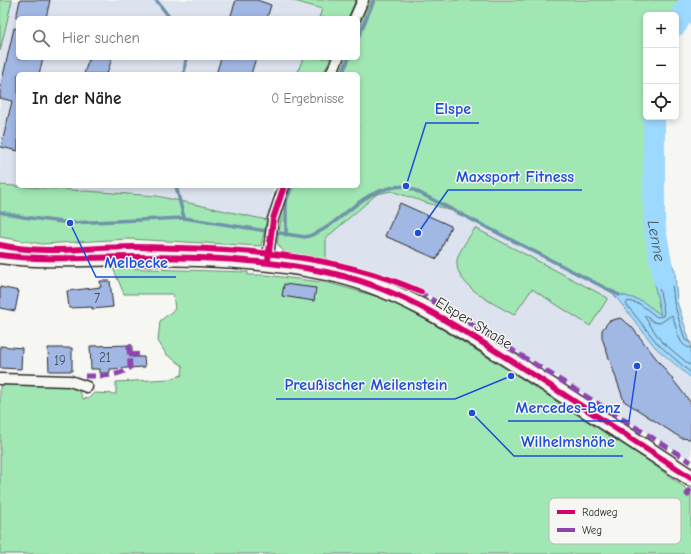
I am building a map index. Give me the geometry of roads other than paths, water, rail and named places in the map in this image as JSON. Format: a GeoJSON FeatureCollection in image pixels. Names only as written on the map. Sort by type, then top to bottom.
{"type":"FeatureCollection","features":[{"type":"Feature","properties":{"kind":"main road","name":"Elsper Straße"},"geometry":{"type":"LineString","coordinates":[[0,255],[68,259],[134,257],[201,259],[267,264],[340,275],[376,286],[405,299],[490,348],[691,478]]}},
{"type":"Feature","properties":{"kind":"street"},"geometry":{"type":"LineString","coordinates":[[356,16],[363,0]]}},
{"type":"Feature","properties":{"kind":"street"},"geometry":{"type":"LineString","coordinates":[[332,72],[337,60]]}},
{"type":"Feature","properties":{"kind":"street"},"geometry":{"type":"LineString","coordinates":[[267,264],[274,219],[283,188]]}},
{"type":"Feature","properties":{"kind":"street"},"geometry":{"type":"LineString","coordinates":[[0,379],[70,381],[87,387]]}},
{"type":"Feature","properties":{"kind":"water"},"geometry":{"type":"Polygon","coordinates":[[[660,235],[675,271],[677,302],[691,345],[691,378],[655,347],[612,292],[642,301],[661,315],[655,287],[660,235]]]}},
{"type":"Feature","properties":{"kind":"waterway"},"geometry":{"type":"LineString","coordinates":[[156,0],[168,16]]}},
{"type":"Feature","properties":{"kind":"waterway"},"geometry":{"type":"LineString","coordinates":[[360,33],[374,0]]}},
{"type":"Feature","properties":{"kind":"waterway","name":"Lenne"},"geometry":{"type":"LineString","coordinates":[[679,20],[691,0]]}},
{"type":"Feature","properties":{"kind":"waterway"},"geometry":{"type":"LineString","coordinates":[[184,72],[186,60]]}},
{"type":"Feature","properties":{"kind":"waterway"},"geometry":{"type":"LineString","coordinates":[[343,72],[348,60]]}},
{"type":"Feature","properties":{"kind":"waterway","name":"Lenne"},"geometry":{"type":"LineString","coordinates":[[654,120],[654,224],[664,279]]}},
{"type":"Feature","properties":{"kind":"waterway"},"geometry":{"type":"LineString","coordinates":[[176,188],[184,218],[305,237],[330,225],[362,200],[375,193],[389,188],[406,186],[619,295]]}},
{"type":"Feature","properties":{"kind":"waterway"},"geometry":{"type":"LineString","coordinates":[[286,235],[286,201],[291,188]]}},
{"type":"Feature","properties":{"kind":"waterway"},"geometry":{"type":"LineString","coordinates":[[0,212],[23,217],[70,223],[184,218]]}},
{"type":"Feature","properties":{"kind":"place","name":"Elspe"},"geometry":{"type":"Point","coordinates":[406,186]}},
{"type":"Feature","properties":{"kind":"place","name":"Melbecke"},"geometry":{"type":"Point","coordinates":[70,223]}},
{"type":"Feature","properties":{"kind":"place","name":"Maxsport Fitness"},"geometry":{"type":"Point","coordinates":[418,233]}},
{"type":"Feature","properties":{"kind":"place","name":"Mercedes-Benz"},"geometry":{"type":"Point","coordinates":[637,366]}},
{"type":"Feature","properties":{"kind":"place","name":"Preußischer Meilenstein"},"geometry":{"type":"Point","coordinates":[511,376]}},
{"type":"Feature","properties":{"kind":"place","name":"Wilhelmshöhe"},"geometry":{"type":"Point","coordinates":[472,413]}}]}
